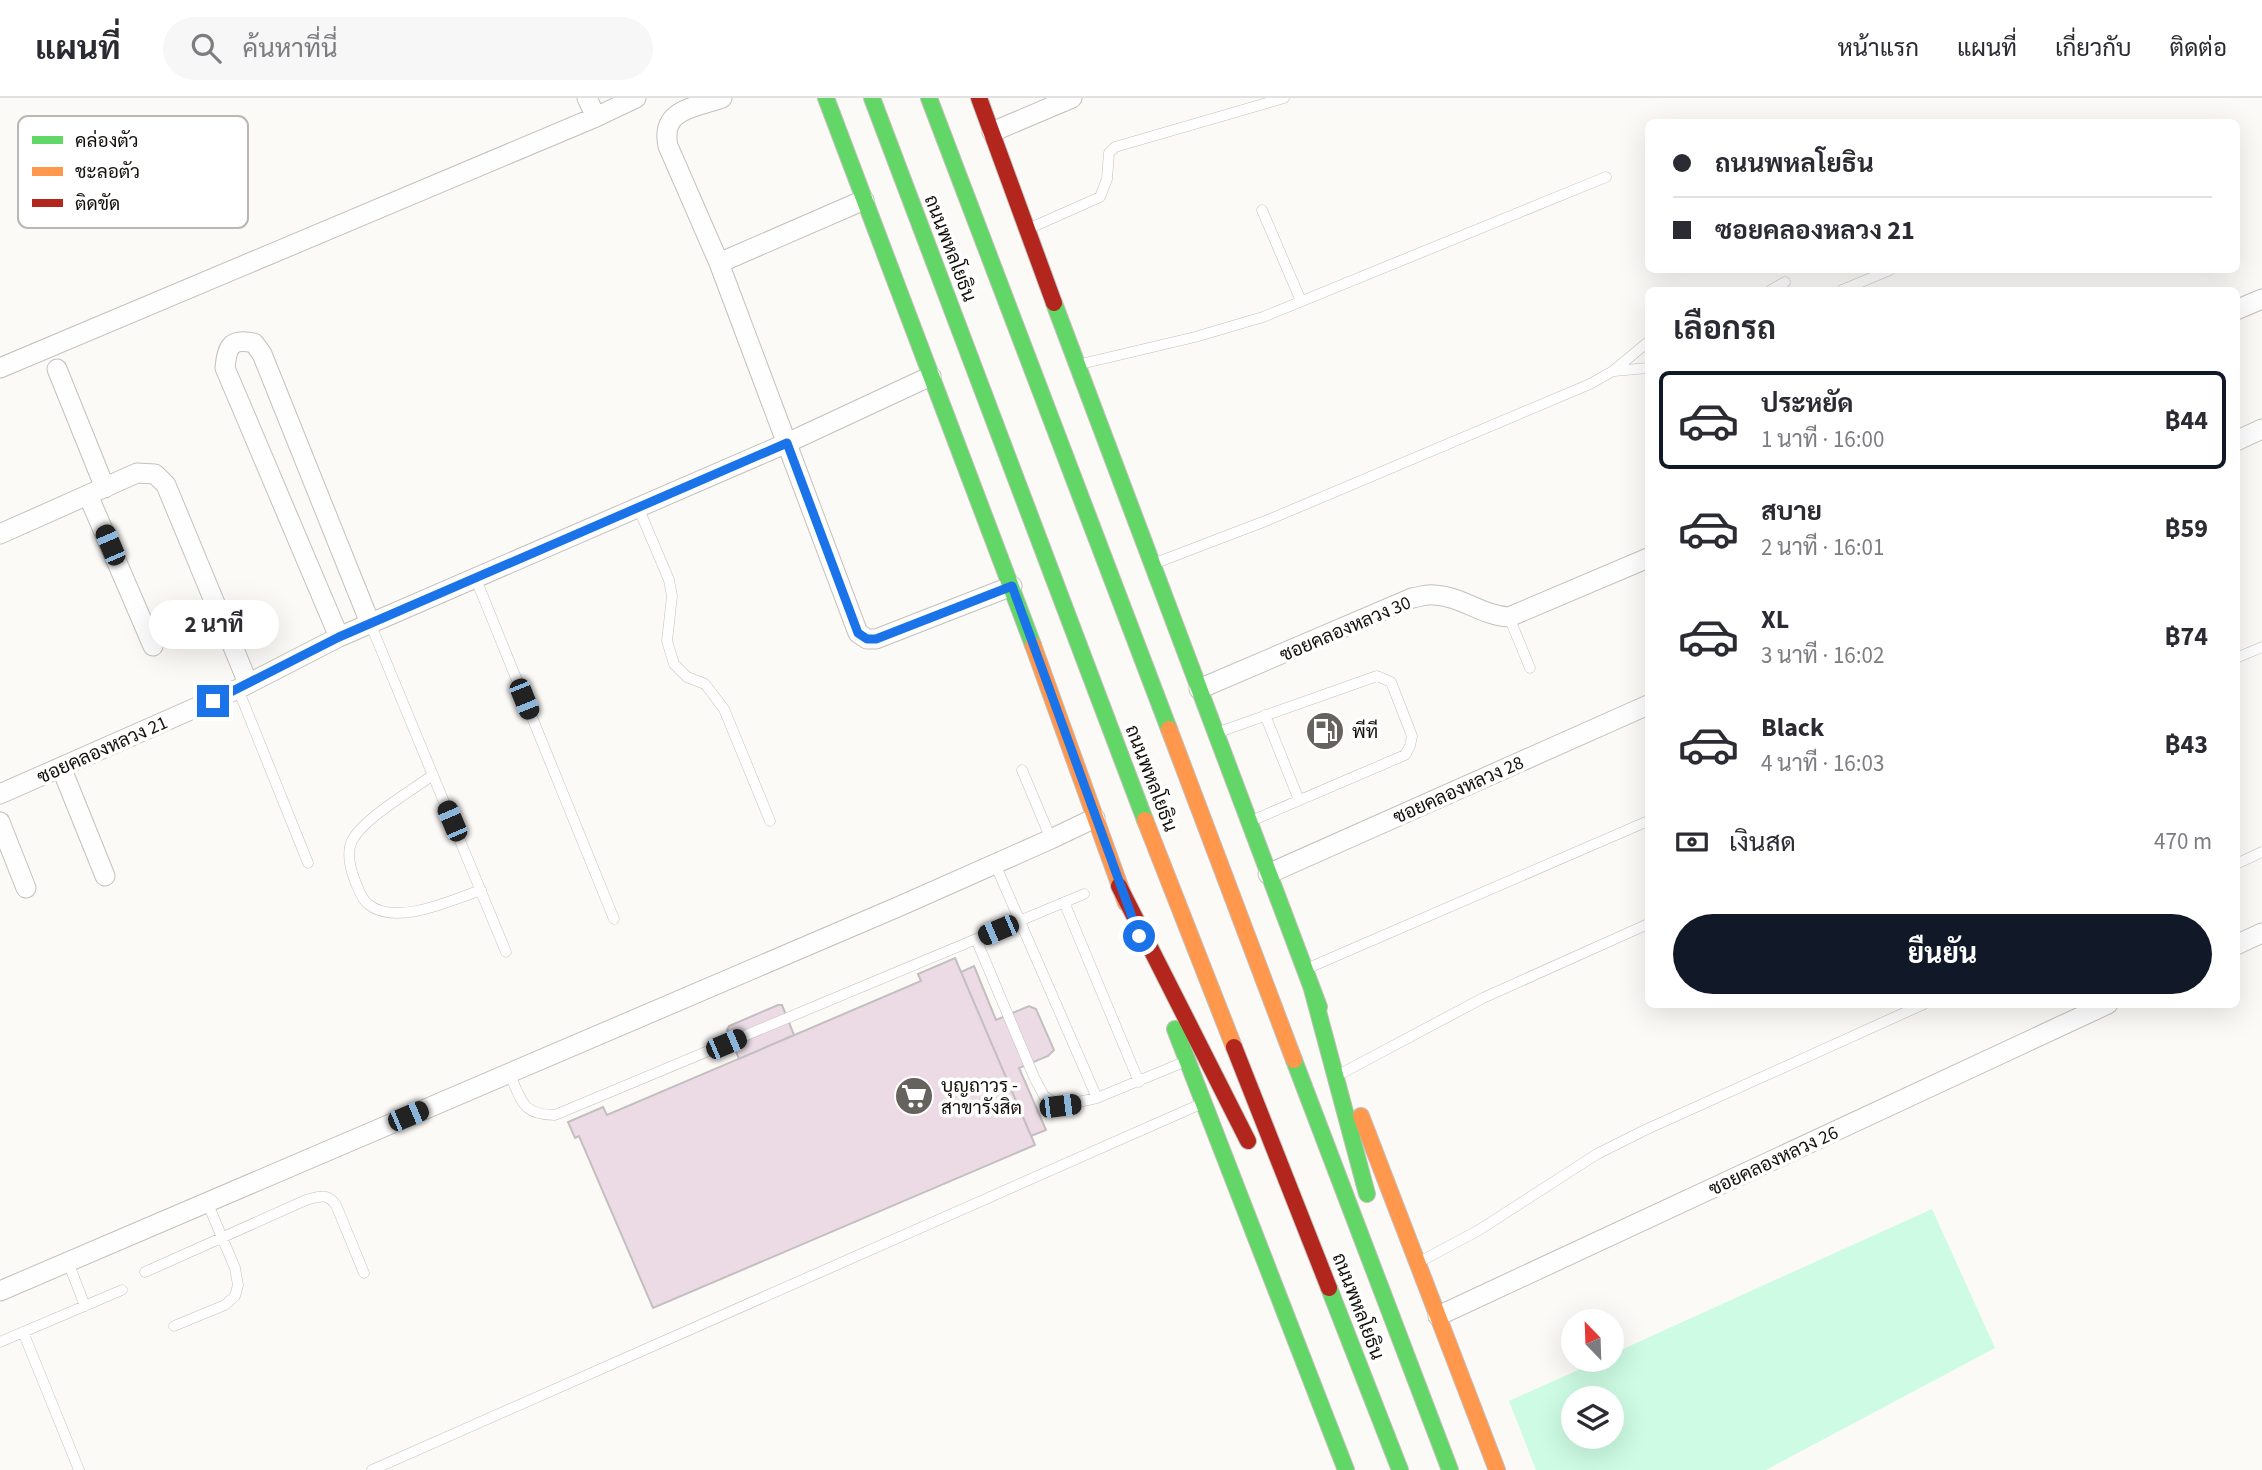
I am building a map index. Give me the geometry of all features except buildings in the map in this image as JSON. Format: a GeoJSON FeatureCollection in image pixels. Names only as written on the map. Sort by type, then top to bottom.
{"type":"FeatureCollection","features":[{"type":"Feature","properties":{"kind":"main road"},"geometry":{"type":"LineString","coordinates":[[826,98],[1012,586],[1119,886],[1346,1470]]}},
{"type":"Feature","properties":{"kind":"main road","name":"ถนนพหลโยธิน"},"geometry":{"type":"LineString","coordinates":[[872,98],[1143,815],[1400,1470]]}},
{"type":"Feature","properties":{"kind":"main road","name":"ถนนพหลโยธิน"},"geometry":{"type":"LineString","coordinates":[[929,98],[1450,1470]]}},
{"type":"Feature","properties":{"kind":"main road"},"geometry":{"type":"LineString","coordinates":[[979,98],[1248,822],[1497,1470]]}},
{"type":"Feature","properties":{"kind":"main road"},"geometry":{"type":"LineString","coordinates":[[1119,886],[1257,1159]]}},
{"type":"Feature","properties":{"kind":"main road"},"geometry":{"type":"LineString","coordinates":[[1312,989],[1370,1203]]}},
{"type":"Feature","properties":{"kind":"main road"},"geometry":{"type":"LineString","coordinates":[[1270,1184],[1352,1345]]}},
{"type":"Feature","properties":{"kind":"main road"},"geometry":{"type":"LineString","coordinates":[[1380,1244],[1420,1391]]}},
{"type":"Feature","properties":{"kind":"street"},"geometry":{"type":"LineString","coordinates":[[587,98],[596,117]]}},
{"type":"Feature","properties":{"kind":"street"},"geometry":{"type":"LineString","coordinates":[[0,368],[636,98]]}},
{"type":"Feature","properties":{"kind":"street"},"geometry":{"type":"LineString","coordinates":[[722,98],[676,114],[668,122],[665,133],[668,146],[719,263],[858,633],[867,639],[876,639],[1012,586]]}},
{"type":"Feature","properties":{"kind":"street"},"geometry":{"type":"LineString","coordinates":[[992,132],[1072,98]]}},
{"type":"Feature","properties":{"kind":"street"},"geometry":{"type":"LineString","coordinates":[[719,263],[864,200]]}},
{"type":"Feature","properties":{"kind":"street"},"geometry":{"type":"LineString","coordinates":[[2240,308],[2262,299]]}},
{"type":"Feature","properties":{"kind":"street"},"geometry":{"type":"LineString","coordinates":[[339,637],[225,368],[227,352],[235,342],[243,340],[254,343],[262,354],[370,623]]}},
{"type":"Feature","properties":{"kind":"street"},"geometry":{"type":"LineString","coordinates":[[57,369],[96,491],[153,646]]}},
{"type":"Feature","properties":{"kind":"street","name":"ซอยคลองหลวง 21"},"geometry":{"type":"LineString","coordinates":[[0,794],[243,686],[370,623],[787,443],[931,376]]}},
{"type":"Feature","properties":{"kind":"street"},"geometry":{"type":"LineString","coordinates":[[2240,439],[2262,429]]}},
{"type":"Feature","properties":{"kind":"street"},"geometry":{"type":"LineString","coordinates":[[0,534],[137,473],[155,474],[166,485],[243,686]]}},
{"type":"Feature","properties":{"kind":"street"},"geometry":{"type":"LineString","coordinates":[[1510,617],[1645,559]]}},
{"type":"Feature","properties":{"kind":"street","name":"ซอยคลองหลวง 30"},"geometry":{"type":"LineString","coordinates":[[1199,690],[1412,598],[1432,594],[1448,597],[1494,616],[1510,617]]}},
{"type":"Feature","properties":{"kind":"street","name":"ซอยคลองหลวง 28"},"geometry":{"type":"LineString","coordinates":[[1268,874],[1645,706]]}},
{"type":"Feature","properties":{"kind":"street"},"geometry":{"type":"LineString","coordinates":[[61,767],[105,876]]}},
{"type":"Feature","properties":{"kind":"street"},"geometry":{"type":"LineString","coordinates":[[0,1291],[995,864],[1095,818]]}},
{"type":"Feature","properties":{"kind":"street"},"geometry":{"type":"LineString","coordinates":[[0,822],[26,888]]}},
{"type":"Feature","properties":{"kind":"street"},"geometry":{"type":"LineString","coordinates":[[2240,943],[2262,933]]}},
{"type":"Feature","properties":{"kind":"street","name":"ซอยคลองหลวง 26"},"geometry":{"type":"LineString","coordinates":[[1438,1316],[2099,1008]]}},
{"type":"Feature","properties":{"kind":"lane"},"geometry":{"type":"LineString","coordinates":[[1027,229],[1100,197],[1107,179],[1109,153],[1115,147],[1284,98]]}},
{"type":"Feature","properties":{"kind":"lane"},"geometry":{"type":"LineString","coordinates":[[1077,365],[1228,329],[1606,177]]}},
{"type":"Feature","properties":{"kind":"lane"},"geometry":{"type":"LineString","coordinates":[[1262,210],[1301,301]]}},
{"type":"Feature","properties":{"kind":"lane"},"geometry":{"type":"LineString","coordinates":[[1849,287],[1883,273]]}},
{"type":"Feature","properties":{"kind":"lane"},"geometry":{"type":"LineString","coordinates":[[1776,287],[1785,282]]}},
{"type":"Feature","properties":{"kind":"lane"},"geometry":{"type":"LineString","coordinates":[[1152,564],[1268,520],[1590,384],[1614,371],[1645,345]]}},
{"type":"Feature","properties":{"kind":"lane"},"geometry":{"type":"LineString","coordinates":[[1614,371],[1645,368]]}},
{"type":"Feature","properties":{"kind":"lane"},"geometry":{"type":"LineString","coordinates":[[638,507],[669,580],[672,596],[667,641],[674,664],[687,677],[705,684],[724,709],[770,821]]}},
{"type":"Feature","properties":{"kind":"lane"},"geometry":{"type":"LineString","coordinates":[[475,577],[614,919]]}},
{"type":"Feature","properties":{"kind":"lane"},"geometry":{"type":"LineString","coordinates":[[1510,617],[1530,668]]}},
{"type":"Feature","properties":{"kind":"lane"},"geometry":{"type":"LineString","coordinates":[[370,623],[506,951]]}},
{"type":"Feature","properties":{"kind":"lane"},"geometry":{"type":"LineString","coordinates":[[2240,656],[2262,647]]}},
{"type":"Feature","properties":{"kind":"lane"},"geometry":{"type":"LineString","coordinates":[[1215,733],[1377,676],[1391,682],[1412,736],[1405,755],[1248,822]]}},
{"type":"Feature","properties":{"kind":"lane"},"geometry":{"type":"LineString","coordinates":[[243,686],[308,863]]}},
{"type":"Feature","properties":{"kind":"lane"},"geometry":{"type":"LineString","coordinates":[[1265,715],[1299,800]]}},
{"type":"Feature","properties":{"kind":"lane"},"geometry":{"type":"LineString","coordinates":[[1022,770],[1051,839]]}},
{"type":"Feature","properties":{"kind":"lane"},"geometry":{"type":"LineString","coordinates":[[433,775],[368,822],[352,839],[349,855],[354,879],[366,903],[380,912],[423,910],[481,890]]}},
{"type":"Feature","properties":{"kind":"lane"},"geometry":{"type":"LineString","coordinates":[[1305,970],[1645,822]]}},
{"type":"Feature","properties":{"kind":"lane"},"geometry":{"type":"LineString","coordinates":[[2240,862],[2262,852]]}},
{"type":"Feature","properties":{"kind":"lane"},"geometry":{"type":"LineString","coordinates":[[995,864],[1097,1098]]}},
{"type":"Feature","properties":{"kind":"lane"},"geometry":{"type":"LineString","coordinates":[[509,1073],[525,1108],[538,1115],[555,1115],[1084,894]]}},
{"type":"Feature","properties":{"kind":"lane"},"geometry":{"type":"LineString","coordinates":[[1064,902],[1139,1082]]}},
{"type":"Feature","properties":{"kind":"lane"},"geometry":{"type":"LineString","coordinates":[[1344,1072],[1483,998],[1645,925]]}},
{"type":"Feature","properties":{"kind":"lane"},"geometry":{"type":"LineString","coordinates":[[976,939],[1034,1077],[1044,1096],[1060,1106],[1097,1098],[1187,1060]]}},
{"type":"Feature","properties":{"kind":"lane"},"geometry":{"type":"LineString","coordinates":[[1417,1262],[1479,1230],[1597,1154],[1915,1008]]}},
{"type":"Feature","properties":{"kind":"lane"},"geometry":{"type":"LineString","coordinates":[[372,1470],[1203,1103]]}},
{"type":"Feature","properties":{"kind":"lane"},"geometry":{"type":"LineString","coordinates":[[145,1272],[322,1195],[331,1198],[337,1205],[364,1273]]}},
{"type":"Feature","properties":{"kind":"lane"},"geometry":{"type":"LineString","coordinates":[[174,1326],[225,1305],[235,1296],[238,1285],[235,1268],[208,1202]]}},
{"type":"Feature","properties":{"kind":"lane"},"geometry":{"type":"LineString","coordinates":[[68,1262],[85,1306]]}},
{"type":"Feature","properties":{"kind":"lane"},"geometry":{"type":"LineString","coordinates":[[0,1342],[122,1290]]}},
{"type":"Feature","properties":{"kind":"lane"},"geometry":{"type":"LineString","coordinates":[[23,1332],[79,1470]]}},
{"type":"Feature","properties":{"kind":"green space"},"geometry":{"type":"Polygon","coordinates":[[[1932,1209],[1995,1348],[1766,1470],[1536,1470],[1509,1401],[1573,1372],[1624,1372],[1624,1349],[1932,1209]]]}},
{"type":"Feature","properties":{"kind":"traffic: fast"},"geometry":{"type":"LineString","coordinates":[[826,98],[1033,645]]}},
{"type":"Feature","properties":{"kind":"traffic: fast"},"geometry":{"type":"LineString","coordinates":[[872,98],[1145,820]]}},
{"type":"Feature","properties":{"kind":"traffic: fast"},"geometry":{"type":"LineString","coordinates":[[929,98],[1169,729]]}},
{"type":"Feature","properties":{"kind":"traffic: fast"},"geometry":{"type":"LineString","coordinates":[[1054,303],[1319,1007]]}},
{"type":"Feature","properties":{"kind":"traffic: fast"},"geometry":{"type":"LineString","coordinates":[[1312,989],[1367,1194]]}},
{"type":"Feature","properties":{"kind":"traffic: fast"},"geometry":{"type":"LineString","coordinates":[[1175,1029],[1346,1470]]}},
{"type":"Feature","properties":{"kind":"traffic: fast"},"geometry":{"type":"LineString","coordinates":[[1294,1060],[1450,1470]]}},
{"type":"Feature","properties":{"kind":"traffic: fast"},"geometry":{"type":"LineString","coordinates":[[1329,1288],[1400,1470]]}},
{"type":"Feature","properties":{"kind":"traffic: slow"},"geometry":{"type":"LineString","coordinates":[[1033,645],[1126,903]]}},
{"type":"Feature","properties":{"kind":"traffic: slow"},"geometry":{"type":"LineString","coordinates":[[1169,729],[1294,1060]]}},
{"type":"Feature","properties":{"kind":"traffic: slow"},"geometry":{"type":"LineString","coordinates":[[1145,820],[1234,1047]]}},
{"type":"Feature","properties":{"kind":"traffic: slow"},"geometry":{"type":"LineString","coordinates":[[1361,1116],[1497,1470]]}},
{"type":"Feature","properties":{"kind":"traffic: jam"},"geometry":{"type":"LineString","coordinates":[[979,98],[1054,303]]}},
{"type":"Feature","properties":{"kind":"traffic: jam"},"geometry":{"type":"LineString","coordinates":[[1119,886],[1248,1141]]}},
{"type":"Feature","properties":{"kind":"traffic: jam"},"geometry":{"type":"LineString","coordinates":[[1234,1047],[1329,1288]]}},
{"type":"Feature","properties":{"kind":"place","name":"พีที"},"geometry":{"type":"Point","coordinates":[1325,731]}},
{"type":"Feature","properties":{"kind":"place","name":"บุญถาวร - สาขารังสิต"},"geometry":{"type":"Point","coordinates":[914,1096]}},
{"type":"Feature","properties":{"kind":"route"},"geometry":{"type":"LineString","coordinates":[[213,701],[339,637],[787,443],[858,633],[867,639],[876,639],[1012,586],[1139,936]]}}]}
